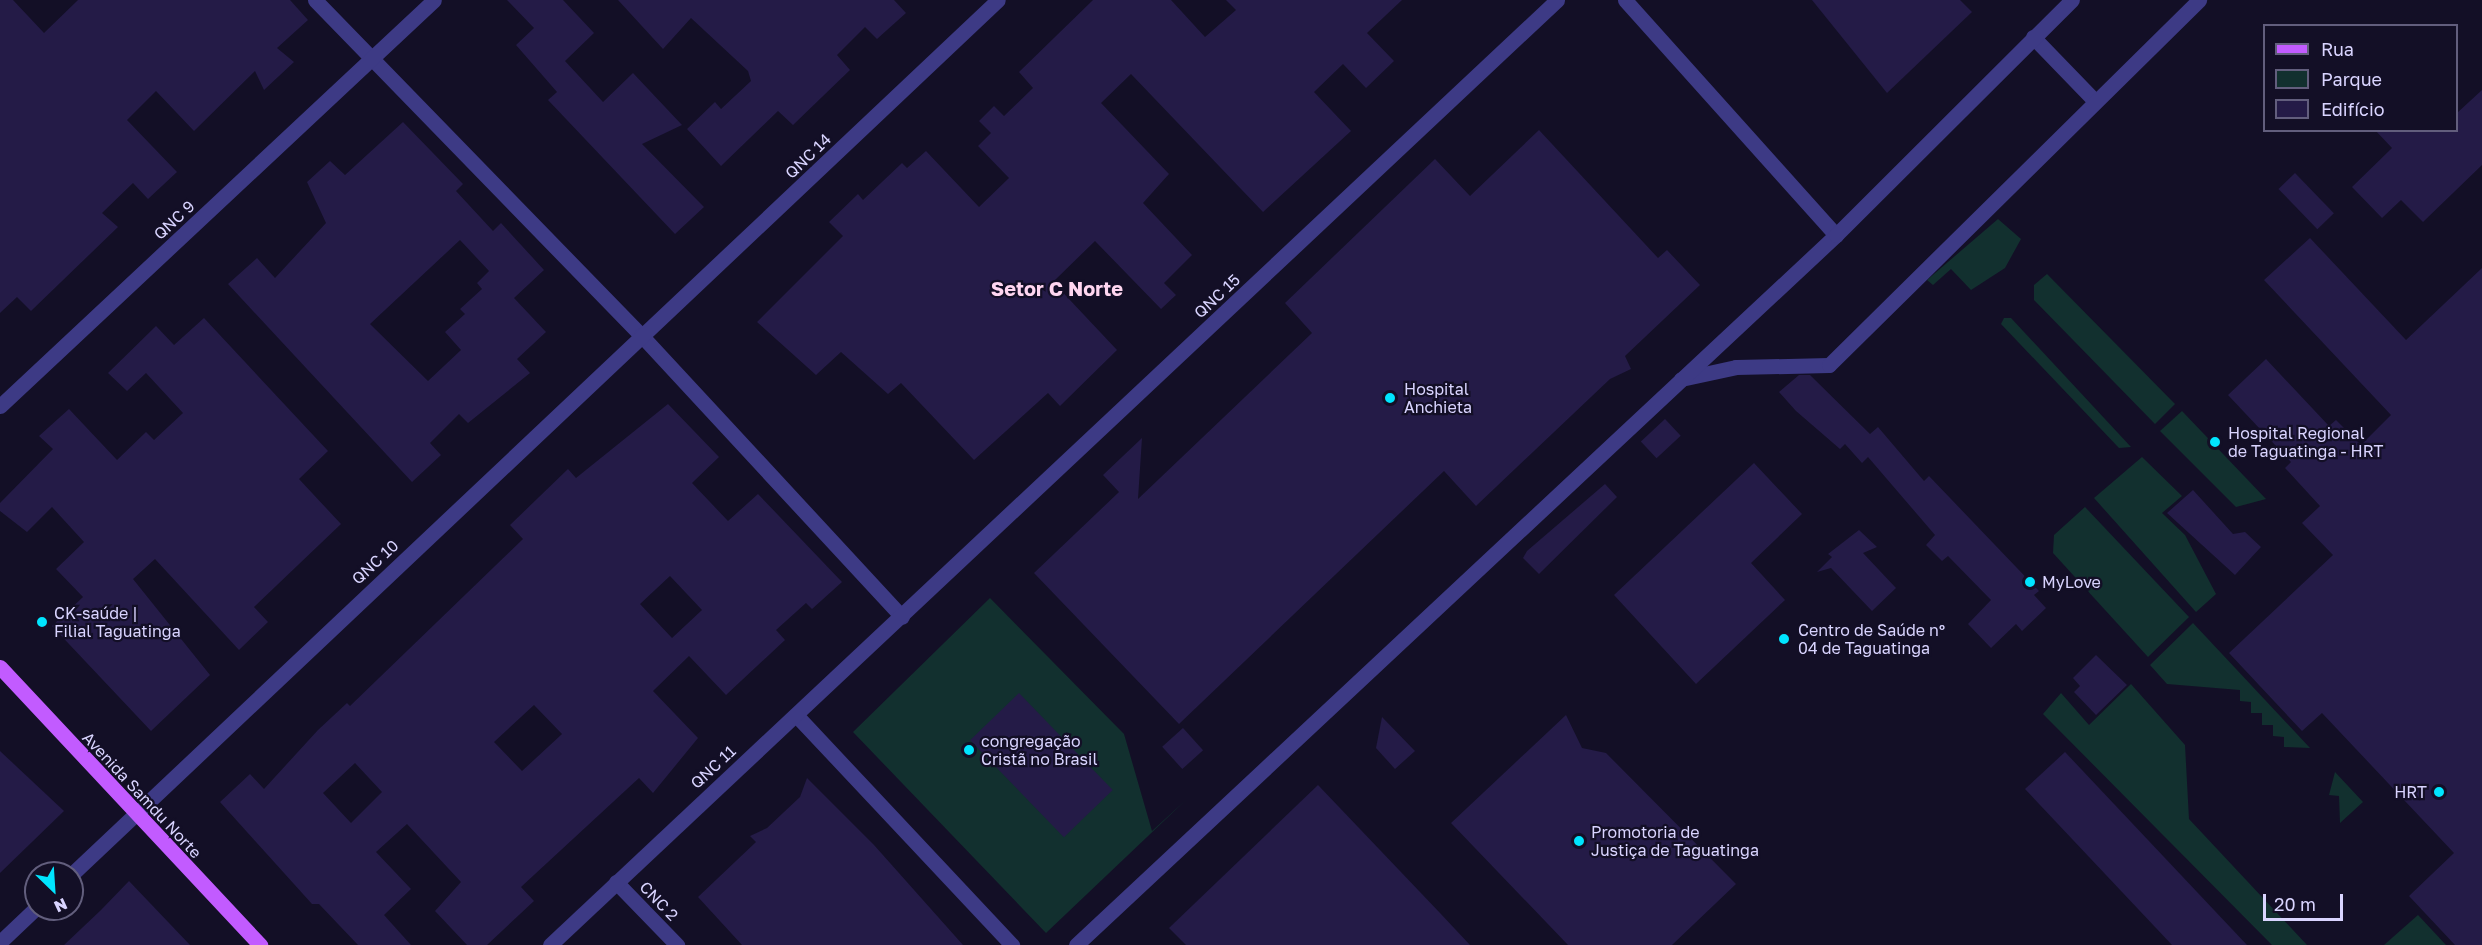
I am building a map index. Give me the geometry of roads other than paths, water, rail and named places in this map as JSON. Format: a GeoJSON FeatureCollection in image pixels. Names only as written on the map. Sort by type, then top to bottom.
{"type":"FeatureCollection","features":[{"type":"Feature","properties":{"kind":"main road","name":"Avenida Samdu Norte"},"geometry":{"type":"LineString","coordinates":[[0,667],[134,815],[260,945]]}},
{"type":"Feature","properties":{"kind":"street"},"geometry":{"type":"LineString","coordinates":[[315,0],[641,335],[902,617]]}},
{"type":"Feature","properties":{"kind":"street","name":"QNC 9"},"geometry":{"type":"LineString","coordinates":[[0,406],[434,0]]}},
{"type":"Feature","properties":{"kind":"street","name":"QNC 14"},"geometry":{"type":"LineString","coordinates":[[641,335],[998,0]]}},
{"type":"Feature","properties":{"kind":"street","name":"QNC 15"},"geometry":{"type":"LineString","coordinates":[[902,617],[1557,0]]}},
{"type":"Feature","properties":{"kind":"street"},"geometry":{"type":"LineString","coordinates":[[1625,0],[1836,235]]}},
{"type":"Feature","properties":{"kind":"street"},"geometry":{"type":"LineString","coordinates":[[1076,945],[1836,235],[2072,0]]}},
{"type":"Feature","properties":{"kind":"street"},"geometry":{"type":"LineString","coordinates":[[1679,380],[1736,367],[1828,365],[2199,0]]}},
{"type":"Feature","properties":{"kind":"street"},"geometry":{"type":"LineString","coordinates":[[2033,37],[2095,101]]}},
{"type":"Feature","properties":{"kind":"street","name":"QNC 10"},"geometry":{"type":"LineString","coordinates":[[84,863],[641,335]]}},
{"type":"Feature","properties":{"kind":"street","name":"QNC 11"},"geometry":{"type":"LineString","coordinates":[[550,945],[902,617]]}},
{"type":"Feature","properties":{"kind":"street"},"geometry":{"type":"LineString","coordinates":[[796,716],[1012,945]]}},
{"type":"Feature","properties":{"kind":"street","name":"CNC 2"},"geometry":{"type":"LineString","coordinates":[[616,882],[677,945]]}},
{"type":"Feature","properties":{"kind":"street"},"geometry":{"type":"LineString","coordinates":[[0,942],[24,919]]}},
{"type":"Feature","properties":{"kind":"place","name":"Hospital Anchieta"},"geometry":{"type":"Point","coordinates":[1390,398]}},
{"type":"Feature","properties":{"kind":"place","name":"Hospital Regional de Taguatinga - HRT"},"geometry":{"type":"Point","coordinates":[2215,442]}},
{"type":"Feature","properties":{"kind":"place","name":"MyLove"},"geometry":{"type":"Point","coordinates":[2030,582]}},
{"type":"Feature","properties":{"kind":"place","name":"CK-saúde | Filial Taguatinga"},"geometry":{"type":"Point","coordinates":[42,622]}},
{"type":"Feature","properties":{"kind":"place","name":"Centro de Saúde nº 04 de Taguatinga"},"geometry":{"type":"Point","coordinates":[1784,639]}},
{"type":"Feature","properties":{"kind":"place","name":"congregação Cristã no Brasil"},"geometry":{"type":"Point","coordinates":[969,750]}},
{"type":"Feature","properties":{"kind":"place","name":"HRT"},"geometry":{"type":"Point","coordinates":[2439,792]}},
{"type":"Feature","properties":{"kind":"place","name":"Promotoria de Justiça de Taguatinga"},"geometry":{"type":"Point","coordinates":[1579,841]}},
{"type":"Feature","properties":{"kind":"district","name":"Setor C Norte"},"geometry":{"type":"Point","coordinates":[1057,288]}}]}
